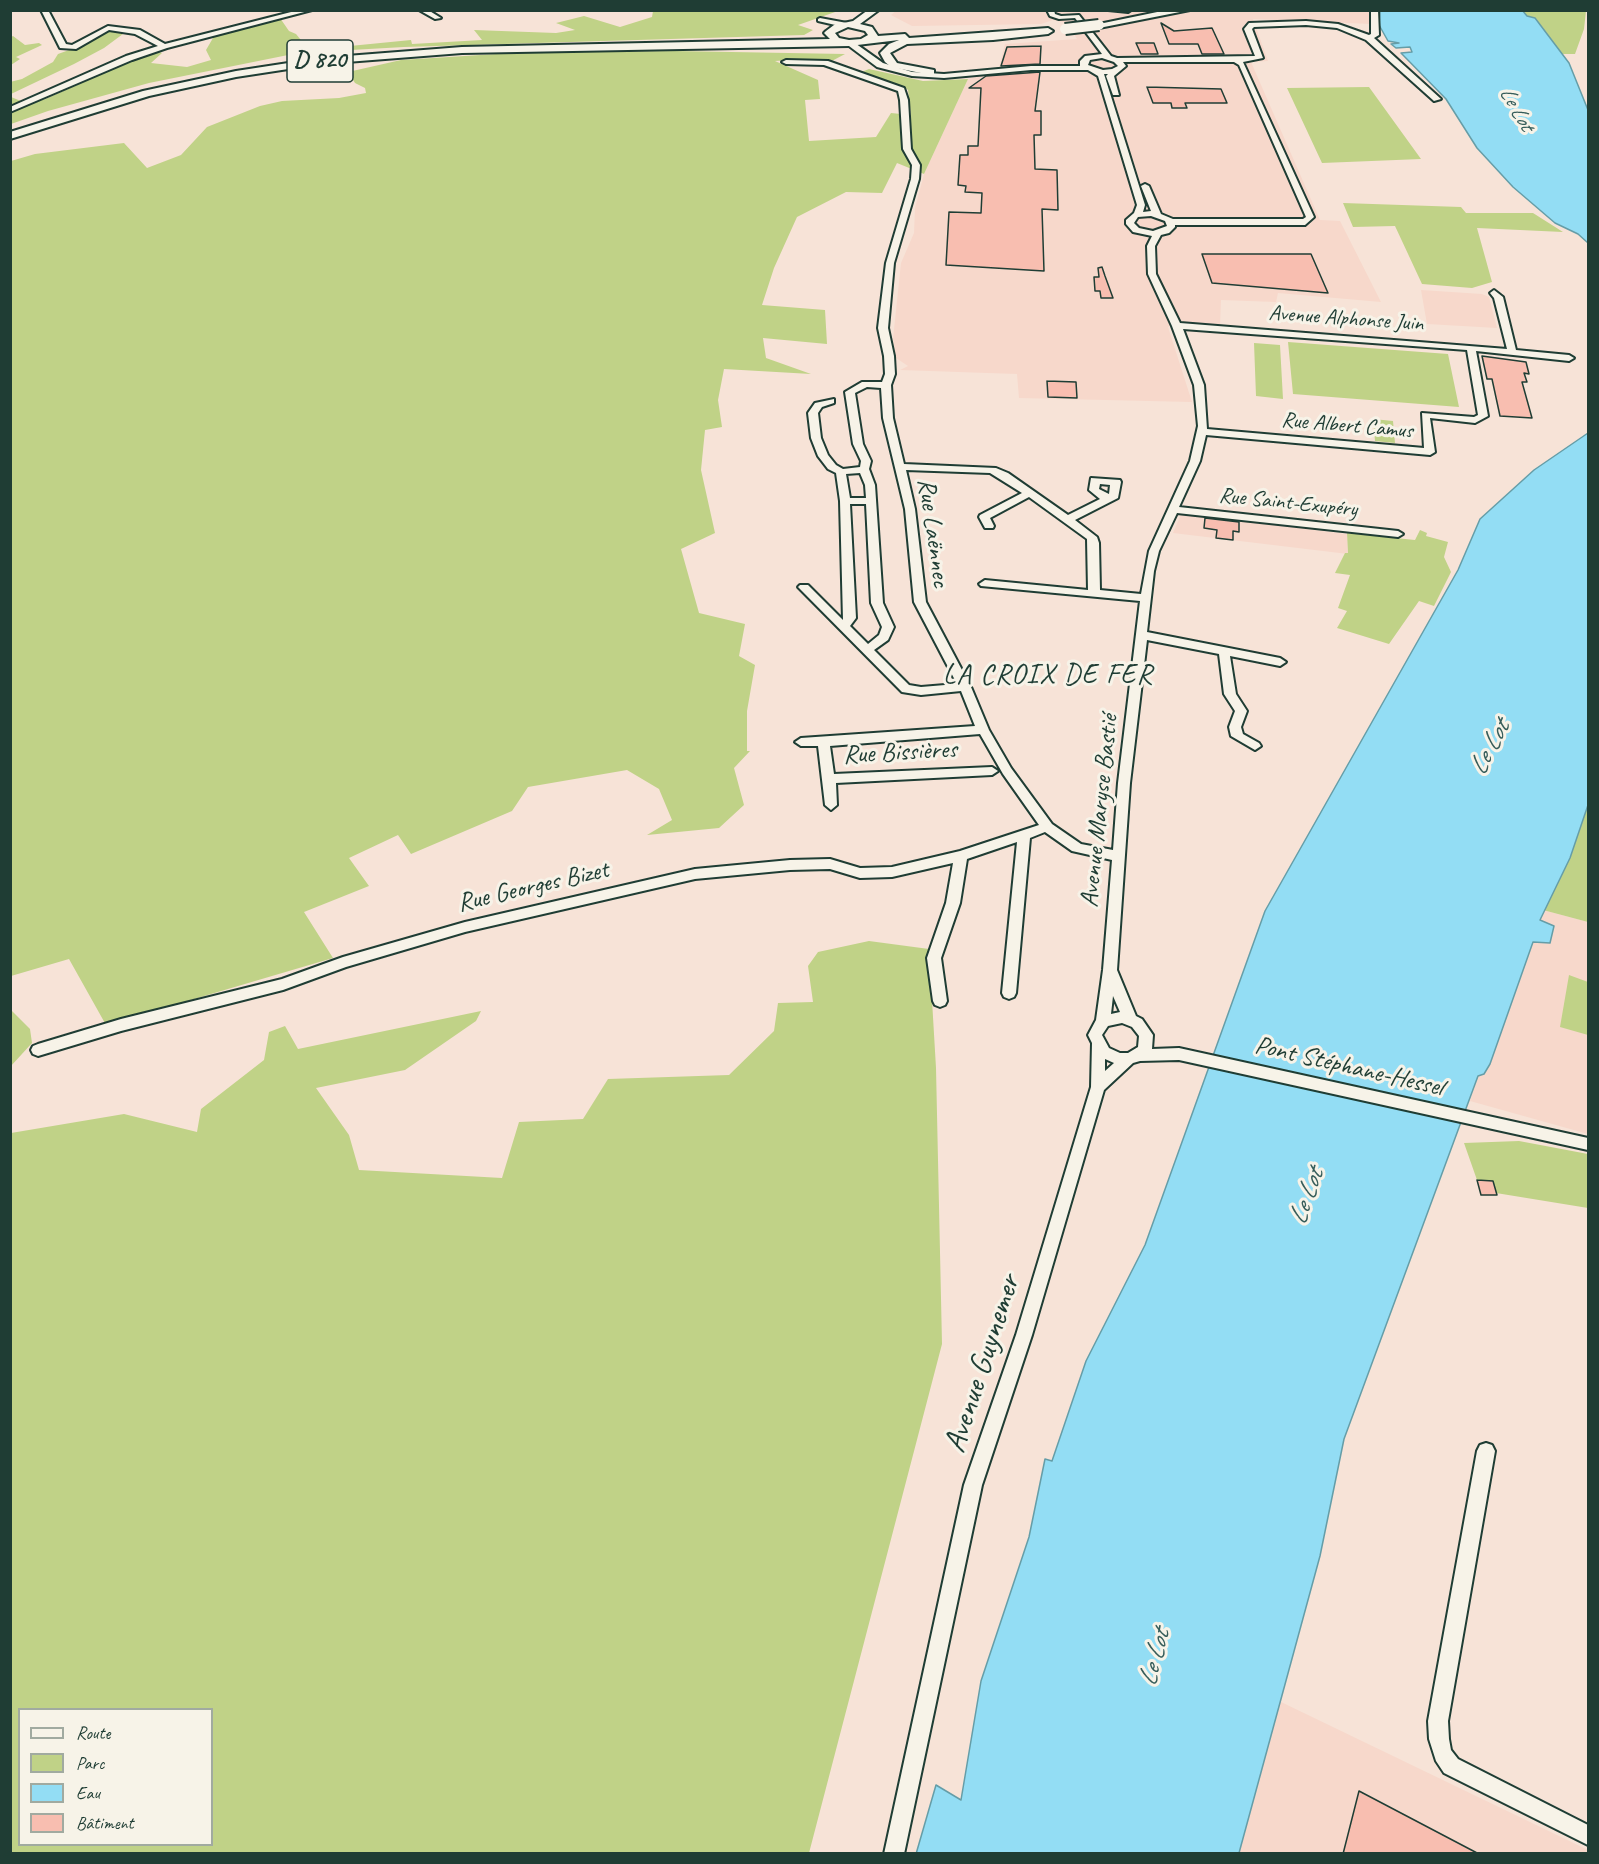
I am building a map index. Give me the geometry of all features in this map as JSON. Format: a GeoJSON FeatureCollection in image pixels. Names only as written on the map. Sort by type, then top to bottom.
{"type":"FeatureCollection","features":[{"type":"Feature","properties":{"kind":"main road"},"geometry":{"type":"LineString","coordinates":[[875,10],[830,32],[832,38],[845,43],[870,35],[1048,31]]}},
{"type":"Feature","properties":{"kind":"main road"},"geometry":{"type":"LineString","coordinates":[[870,35],[869,22],[881,10]]}},
{"type":"Feature","properties":{"kind":"main road"},"geometry":{"type":"LineString","coordinates":[[931,72],[894,65],[885,53],[892,46],[906,41],[1004,36],[1099,25],[1186,10]]}},
{"type":"Feature","properties":{"kind":"main road"},"geometry":{"type":"LineString","coordinates":[[847,25],[870,35]]}},
{"type":"Feature","properties":{"kind":"main road","name":"D 820"},"geometry":{"type":"LineString","coordinates":[[10,136],[147,93],[279,66],[410,53],[791,41],[830,32]]}},
{"type":"Feature","properties":{"kind":"main road","name":"D 820"},"geometry":{"type":"LineString","coordinates":[[639,45],[845,43]]}},
{"type":"Feature","properties":{"kind":"street"},"geometry":{"type":"LineString","coordinates":[[44,10],[63,46],[73,47],[108,28],[137,32],[164,46]]}},
{"type":"Feature","properties":{"kind":"street"},"geometry":{"type":"LineString","coordinates":[[10,110],[129,58],[164,46],[309,10]]}},
{"type":"Feature","properties":{"kind":"street"},"geometry":{"type":"LineString","coordinates":[[422,10],[437,18]]}},
{"type":"Feature","properties":{"kind":"street"},"geometry":{"type":"LineString","coordinates":[[1050,10],[1052,15],[1066,18],[1085,38],[1087,62],[1096,71],[1114,71]]}},
{"type":"Feature","properties":{"kind":"street"},"geometry":{"type":"LineString","coordinates":[[1111,10],[1128,10]]}},
{"type":"Feature","properties":{"kind":"street"},"geometry":{"type":"LineString","coordinates":[[1369,38],[1375,34],[1374,10]]}},
{"type":"Feature","properties":{"kind":"street"},"geometry":{"type":"LineString","coordinates":[[1066,18],[1078,13],[1108,57],[1119,63],[1143,60],[1259,58],[1248,29],[1252,26],[1275,23],[1324,24],[1369,38],[1437,99]]}},
{"type":"Feature","properties":{"kind":"street"},"geometry":{"type":"LineString","coordinates":[[830,32],[820,20],[847,25]]}},
{"type":"Feature","properties":{"kind":"street"},"geometry":{"type":"LineString","coordinates":[[870,35],[866,47],[869,52],[881,62],[903,69],[931,72],[1087,62]]}},
{"type":"Feature","properties":{"kind":"street"},"geometry":{"type":"LineString","coordinates":[[845,43],[880,65],[919,75],[944,76],[1030,68],[1087,62],[1108,57]]}},
{"type":"Feature","properties":{"kind":"street"},"geometry":{"type":"LineString","coordinates":[[1138,214],[1157,214],[1171,222],[1305,222],[1310,217],[1242,64],[1236,60]]}},
{"type":"Feature","properties":{"kind":"street","name":"Rue Laënnec"},"geometry":{"type":"LineString","coordinates":[[786,62],[825,63],[900,90],[904,100],[907,148],[916,165],[915,178],[890,263],[890,281],[884,308],[883,328],[889,356],[890,374],[886,386],[888,418],[910,509],[920,602],[965,687],[983,730],[1007,771],[1047,827],[1077,848],[1118,855]]}},
{"type":"Feature","properties":{"kind":"street"},"geometry":{"type":"LineString","coordinates":[[1119,63],[1110,76],[1150,201],[1157,214]]}},
{"type":"Feature","properties":{"kind":"street","name":"Avenue Maryse Bastié"},"geometry":{"type":"LineString","coordinates":[[1096,71],[1101,75],[1141,205],[1138,214],[1130,219],[1130,225],[1144,233],[1151,246],[1152,274],[1177,326],[1199,385],[1203,432],[1195,462],[1154,551],[1145,598],[1118,855],[1110,970],[1103,1021]]}},
{"type":"Feature","properties":{"kind":"street"},"geometry":{"type":"LineString","coordinates":[[1144,233],[1157,234],[1169,230],[1171,222]]}},
{"type":"Feature","properties":{"kind":"street"},"geometry":{"type":"LineString","coordinates":[[1151,246],[1157,234]]}},
{"type":"Feature","properties":{"kind":"street"},"geometry":{"type":"LineString","coordinates":[[1494,294],[1498,297],[1512,352]]}},
{"type":"Feature","properties":{"kind":"street","name":"Avenue Alphonse Juin"},"geometry":{"type":"LineString","coordinates":[[1177,326],[1471,348],[1569,358]]}},
{"type":"Feature","properties":{"kind":"street","name":"Rue Albert Camus"},"geometry":{"type":"LineString","coordinates":[[1203,432],[1430,452],[1425,415],[1475,420],[1483,416],[1471,348]]}},
{"type":"Feature","properties":{"kind":"street"},"geometry":{"type":"LineString","coordinates":[[867,650],[884,637],[888,627],[877,603],[870,485],[864,469],[866,461],[858,444],[850,392],[865,384],[886,386]]}},
{"type":"Feature","properties":{"kind":"street"},"geometry":{"type":"LineString","coordinates":[[831,401],[818,405],[813,413],[816,438],[824,456],[832,467],[841,472],[864,469]]}},
{"type":"Feature","properties":{"kind":"street"},"geometry":{"type":"LineString","coordinates":[[901,467],[992,470],[1004,475],[1092,537],[1094,594]]}},
{"type":"Feature","properties":{"kind":"street"},"geometry":{"type":"LineString","coordinates":[[841,472],[846,501],[850,618],[844,627]]}},
{"type":"Feature","properties":{"kind":"street"},"geometry":{"type":"LineString","coordinates":[[989,526],[984,517],[1029,493]]}},
{"type":"Feature","properties":{"kind":"street"},"geometry":{"type":"LineString","coordinates":[[1067,520],[1107,500]]}},
{"type":"Feature","properties":{"kind":"street"},"geometry":{"type":"LineString","coordinates":[[846,501],[870,501]]}},
{"type":"Feature","properties":{"kind":"street","name":"Rue Saint-Exupéry"},"geometry":{"type":"LineString","coordinates":[[1173,509],[1398,534]]}},
{"type":"Feature","properties":{"kind":"street"},"geometry":{"type":"LineString","coordinates":[[985,584],[1145,598]]}},
{"type":"Feature","properties":{"kind":"street"},"geometry":{"type":"LineString","coordinates":[[804,587],[906,689],[921,691],[965,687]]}},
{"type":"Feature","properties":{"kind":"street"},"geometry":{"type":"LineString","coordinates":[[1142,635],[1280,662]]}},
{"type":"Feature","properties":{"kind":"street"},"geometry":{"type":"LineString","coordinates":[[1224,651],[1230,694],[1241,711],[1235,727],[1237,736],[1256,746]]}},
{"type":"Feature","properties":{"kind":"street","name":"Rue Bissières"},"geometry":{"type":"LineString","coordinates":[[983,730],[823,742],[829,779],[992,771]]}},
{"type":"Feature","properties":{"kind":"street"},"geometry":{"type":"LineString","coordinates":[[801,742],[823,742]]}},
{"type":"Feature","properties":{"kind":"street"},"geometry":{"type":"LineString","coordinates":[[829,779],[831,805]]}},
{"type":"Feature","properties":{"kind":"street","name":"Rue Georges Bizet"},"geometry":{"type":"LineString","coordinates":[[38,1050],[121,1025],[283,984],[343,962],[465,927],[695,874],[790,865],[830,864],[860,873],[877,873],[961,856],[1047,827]]}},
{"type":"Feature","properties":{"kind":"street"},"geometry":{"type":"LineString","coordinates":[[1009,993],[1024,846],[1023,835]]}},
{"type":"Feature","properties":{"kind":"street"},"geometry":{"type":"LineString","coordinates":[[940,1001],[934,958],[953,903],[961,856]]}},
{"type":"Feature","properties":{"kind":"street","name":"Avenue Maryse Bastié"},"geometry":{"type":"LineString","coordinates":[[1110,970],[1130,1019]]}},
{"type":"Feature","properties":{"kind":"street"},"geometry":{"type":"LineString","coordinates":[[1134,1057],[1111,1056],[1098,1046],[1096,1030],[1103,1021],[1115,1017],[1130,1019],[1137,1023],[1161,1049]]}},
{"type":"Feature","properties":{"kind":"street"},"geometry":{"type":"LineString","coordinates":[[1098,1087],[1145,1049],[1146,1035]]}},
{"type":"Feature","properties":{"kind":"street","name":"Avenue Guynemer"},"geometry":{"type":"LineString","coordinates":[[894,1854],[973,1485],[1024,1335],[1098,1087],[1098,1046]]}},
{"type":"Feature","properties":{"kind":"street","name":"Pont Stéphane-Hessel"},"geometry":{"type":"LineString","coordinates":[[1134,1057],[1161,1049],[1588,1144]]}},
{"type":"Feature","properties":{"kind":"street"},"geometry":{"type":"LineString","coordinates":[[1486,1451],[1438,1721],[1439,1739],[1443,1754],[1451,1766],[1588,1835]]}},
{"type":"Feature","properties":{"kind":"shaded area"},"geometry":{"type":"Polygon","coordinates":[[[897,10],[1370,11],[1371,24],[1253,19],[1268,61],[1251,62],[1320,220],[1340,221],[1381,302],[1278,293],[1276,302],[1221,300],[1220,326],[1189,323],[1168,327],[1192,402],[1019,398],[1017,374],[900,370],[908,366],[896,358],[893,339],[901,263],[914,233],[915,208],[924,174],[968,79],[998,72],[1005,44],[1077,39],[1067,23],[1053,20],[1041,24],[912,26],[891,15],[897,10]]]}},
{"type":"Feature","properties":{"kind":"shaded area"},"geometry":{"type":"Polygon","coordinates":[[[1421,290],[1482,294],[1489,297],[1497,328],[1427,324],[1421,290]]]}},
{"type":"Feature","properties":{"kind":"shaded area"},"geometry":{"type":"Polygon","coordinates":[[[1181,514],[1347,534],[1348,554],[1173,533],[1181,514]]]}},
{"type":"Feature","properties":{"kind":"shaded area"},"geometry":{"type":"Polygon","coordinates":[[[1543,910],[1588,922],[1588,1134],[1470,1101],[1478,1076],[1484,1073],[1490,1064],[1533,941],[1550,943],[1554,926],[1540,920],[1543,910]]]}},
{"type":"Feature","properties":{"kind":"shaded area"},"geometry":{"type":"Polygon","coordinates":[[[1279,1701],[1588,1850],[1588,1854],[1239,1854],[1279,1701]]]}},
{"type":"Feature","properties":{"kind":"green space"},"geometry":{"type":"Polygon","coordinates":[[[653,11],[838,11],[798,25],[813,30],[804,35],[404,47],[298,53],[149,83],[48,111],[11,124],[11,97],[21,101],[43,100],[154,51],[162,53],[151,63],[187,67],[211,60],[206,50],[213,38],[208,35],[280,18],[289,31],[296,34],[309,50],[411,40],[412,44],[482,40],[474,30],[556,33],[575,30],[556,23],[584,16],[620,27],[652,17],[653,11]]]}},
{"type":"Feature","properties":{"kind":"green space"},"geometry":{"type":"Polygon","coordinates":[[[1522,11],[1586,11],[1584,29],[1575,54],[1562,54],[1535,18],[1527,16],[1522,11]]]}},
{"type":"Feature","properties":{"kind":"green space"},"geometry":{"type":"Polygon","coordinates":[[[106,30],[127,31],[104,48],[11,94],[10,82],[22,79],[53,62],[58,54],[83,45],[106,30]]]}},
{"type":"Feature","properties":{"kind":"green space"},"geometry":{"type":"Polygon","coordinates":[[[13,36],[25,45],[39,43],[42,45],[16,57],[20,59],[11,65],[11,37],[13,36]]]}},
{"type":"Feature","properties":{"kind":"green space"},"geometry":{"type":"Polygon","coordinates":[[[675,51],[845,54],[830,62],[808,59],[775,61],[818,80],[820,99],[805,100],[809,141],[876,137],[891,113],[911,115],[908,90],[903,86],[859,73],[869,69],[923,81],[968,79],[924,174],[897,163],[882,193],[846,192],[797,217],[774,268],[762,305],[825,310],[827,344],[763,338],[766,358],[811,374],[724,369],[718,400],[722,427],[705,430],[701,470],[715,533],[681,549],[699,613],[745,624],[739,656],[755,665],[747,711],[747,751],[750,751],[734,768],[744,805],[719,828],[647,835],[672,820],[659,789],[627,770],[528,787],[512,811],[411,854],[398,835],[349,858],[369,886],[304,912],[333,958],[106,1025],[69,959],[11,976],[11,161],[35,154],[124,143],[147,168],[181,155],[207,127],[260,106],[282,101],[339,98],[366,93],[365,88],[355,83],[348,72],[401,60],[528,52],[675,51]]]}},
{"type":"Feature","properties":{"kind":"green space"},"geometry":{"type":"Polygon","coordinates":[[[1369,87],[1421,159],[1322,163],[1287,88],[1369,87]]]}},
{"type":"Feature","properties":{"kind":"green space"},"geometry":{"type":"Polygon","coordinates":[[[1343,203],[1461,207],[1466,213],[1533,213],[1563,232],[1477,228],[1492,282],[1472,288],[1422,284],[1395,226],[1353,227],[1343,203]]]}},
{"type":"Feature","properties":{"kind":"green space"},"geometry":{"type":"Polygon","coordinates":[[[1288,342],[1448,354],[1459,407],[1293,394],[1288,342]]]}},
{"type":"Feature","properties":{"kind":"green space"},"geometry":{"type":"Polygon","coordinates":[[[1254,343],[1280,345],[1283,399],[1256,396],[1254,343]]]}},
{"type":"Feature","properties":{"kind":"green space"},"geometry":{"type":"Polygon","coordinates":[[[1373,419],[1393,421],[1395,443],[1375,441],[1373,419]]]}},
{"type":"Feature","properties":{"kind":"green space"},"geometry":{"type":"Polygon","coordinates":[[[1420,530],[1427,533],[1426,536],[1448,542],[1444,557],[1451,572],[1434,606],[1419,601],[1389,644],[1337,628],[1347,611],[1338,608],[1350,575],[1335,573],[1345,553],[1348,553],[1347,533],[1415,540],[1420,530]]]}},
{"type":"Feature","properties":{"kind":"green space"},"geometry":{"type":"Polygon","coordinates":[[[1588,805],[1588,922],[1543,910],[1570,858],[1588,805]]]}},
{"type":"Feature","properties":{"kind":"green space"},"geometry":{"type":"Polygon","coordinates":[[[869,941],[929,949],[936,1068],[942,1344],[809,1853],[11,1854],[11,1133],[124,1114],[197,1132],[201,1109],[264,1060],[269,1032],[285,1026],[298,1049],[481,1011],[476,1021],[405,1070],[316,1088],[349,1135],[359,1170],[502,1178],[519,1122],[583,1119],[608,1079],[729,1075],[774,1031],[778,1003],[813,1002],[808,966],[818,952],[869,941]]]}},
{"type":"Feature","properties":{"kind":"green space"},"geometry":{"type":"Polygon","coordinates":[[[1569,975],[1588,982],[1588,1035],[1560,1027],[1569,975]]]}},
{"type":"Feature","properties":{"kind":"green space"},"geometry":{"type":"Polygon","coordinates":[[[11,1010],[30,1029],[32,1043],[11,1066],[11,1010]]]}},
{"type":"Feature","properties":{"kind":"green space"},"geometry":{"type":"Polygon","coordinates":[[[1519,1141],[1588,1154],[1588,1208],[1496,1193],[1477,1180],[1464,1143],[1519,1141]]]}},
{"type":"Feature","properties":{"kind":"water","name":"Le Lot"},"geometry":{"type":"Polygon","coordinates":[[[1522,10],[1527,16],[1535,18],[1569,63],[1588,110],[1588,243],[1578,234],[1555,223],[1513,187],[1477,148],[1446,99],[1401,53],[1412,52],[1410,47],[1396,48],[1391,44],[1399,43],[1388,41],[1379,25],[1380,11],[1522,10]]]}},
{"type":"Feature","properties":{"kind":"water","name":"Le Lot"},"geometry":{"type":"Polygon","coordinates":[[[1588,433],[1588,805],[1570,858],[1540,920],[1554,926],[1550,943],[1533,942],[1490,1064],[1484,1074],[1478,1076],[1344,1439],[1320,1556],[1239,1853],[916,1854],[936,1785],[961,1800],[981,1681],[1029,1537],[1045,1459],[1052,1461],[1086,1361],[1145,1245],[1265,911],[1458,570],[1480,519],[1534,470],[1588,433]]]}},
{"type":"Feature","properties":{"kind":"building"},"geometry":{"type":"Polygon","coordinates":[[[1161,23],[1174,31],[1212,28],[1224,54],[1202,54],[1198,44],[1169,44],[1161,23]]]}},
{"type":"Feature","properties":{"kind":"building"},"geometry":{"type":"Polygon","coordinates":[[[1136,43],[1154,43],[1158,54],[1141,54],[1136,43]]]}},
{"type":"Feature","properties":{"kind":"building"},"geometry":{"type":"Polygon","coordinates":[[[1041,46],[1040,64],[1001,66],[1007,47],[1041,46]]]}},
{"type":"Feature","properties":{"kind":"building"},"geometry":{"type":"Polygon","coordinates":[[[1040,72],[1035,111],[1041,111],[1041,135],[1034,135],[1035,169],[1057,170],[1058,210],[1042,209],[1044,271],[946,265],[949,212],[981,213],[982,193],[965,192],[966,186],[958,185],[960,155],[968,155],[968,146],[978,146],[981,88],[969,88],[986,76],[1040,72]]]}},
{"type":"Feature","properties":{"kind":"building"},"geometry":{"type":"Polygon","coordinates":[[[1147,87],[1221,89],[1227,103],[1185,103],[1187,108],[1172,108],[1171,103],[1153,103],[1147,87]]]}},
{"type":"Feature","properties":{"kind":"building"},"geometry":{"type":"Polygon","coordinates":[[[1202,254],[1311,254],[1328,293],[1212,283],[1202,254]]]}},
{"type":"Feature","properties":{"kind":"building"},"geometry":{"type":"Polygon","coordinates":[[[1102,267],[1113,298],[1101,298],[1100,291],[1095,291],[1094,277],[1099,277],[1098,268],[1102,267]]]}},
{"type":"Feature","properties":{"kind":"building"},"geometry":{"type":"Polygon","coordinates":[[[1482,356],[1526,362],[1529,374],[1524,373],[1527,382],[1522,382],[1532,418],[1500,416],[1492,379],[1487,379],[1482,356]]]}},
{"type":"Feature","properties":{"kind":"building"},"geometry":{"type":"Polygon","coordinates":[[[1047,381],[1076,382],[1077,398],[1048,397],[1047,381]]]}},
{"type":"Feature","properties":{"kind":"building"},"geometry":{"type":"Polygon","coordinates":[[[1205,518],[1239,522],[1239,532],[1233,531],[1233,540],[1216,538],[1217,530],[1204,528],[1205,518]]]}},
{"type":"Feature","properties":{"kind":"building"},"geometry":{"type":"Polygon","coordinates":[[[1477,1180],[1493,1181],[1497,1195],[1481,1195],[1477,1180]]]}},
{"type":"Feature","properties":{"kind":"building"},"geometry":{"type":"Polygon","coordinates":[[[1359,1791],[1479,1854],[1343,1854],[1359,1791]]]}},
{"type":"Feature","properties":{"kind":"district","name":"LA CROIX DE FER"},"geometry":{"type":"Point","coordinates":[1048,676]}}]}
